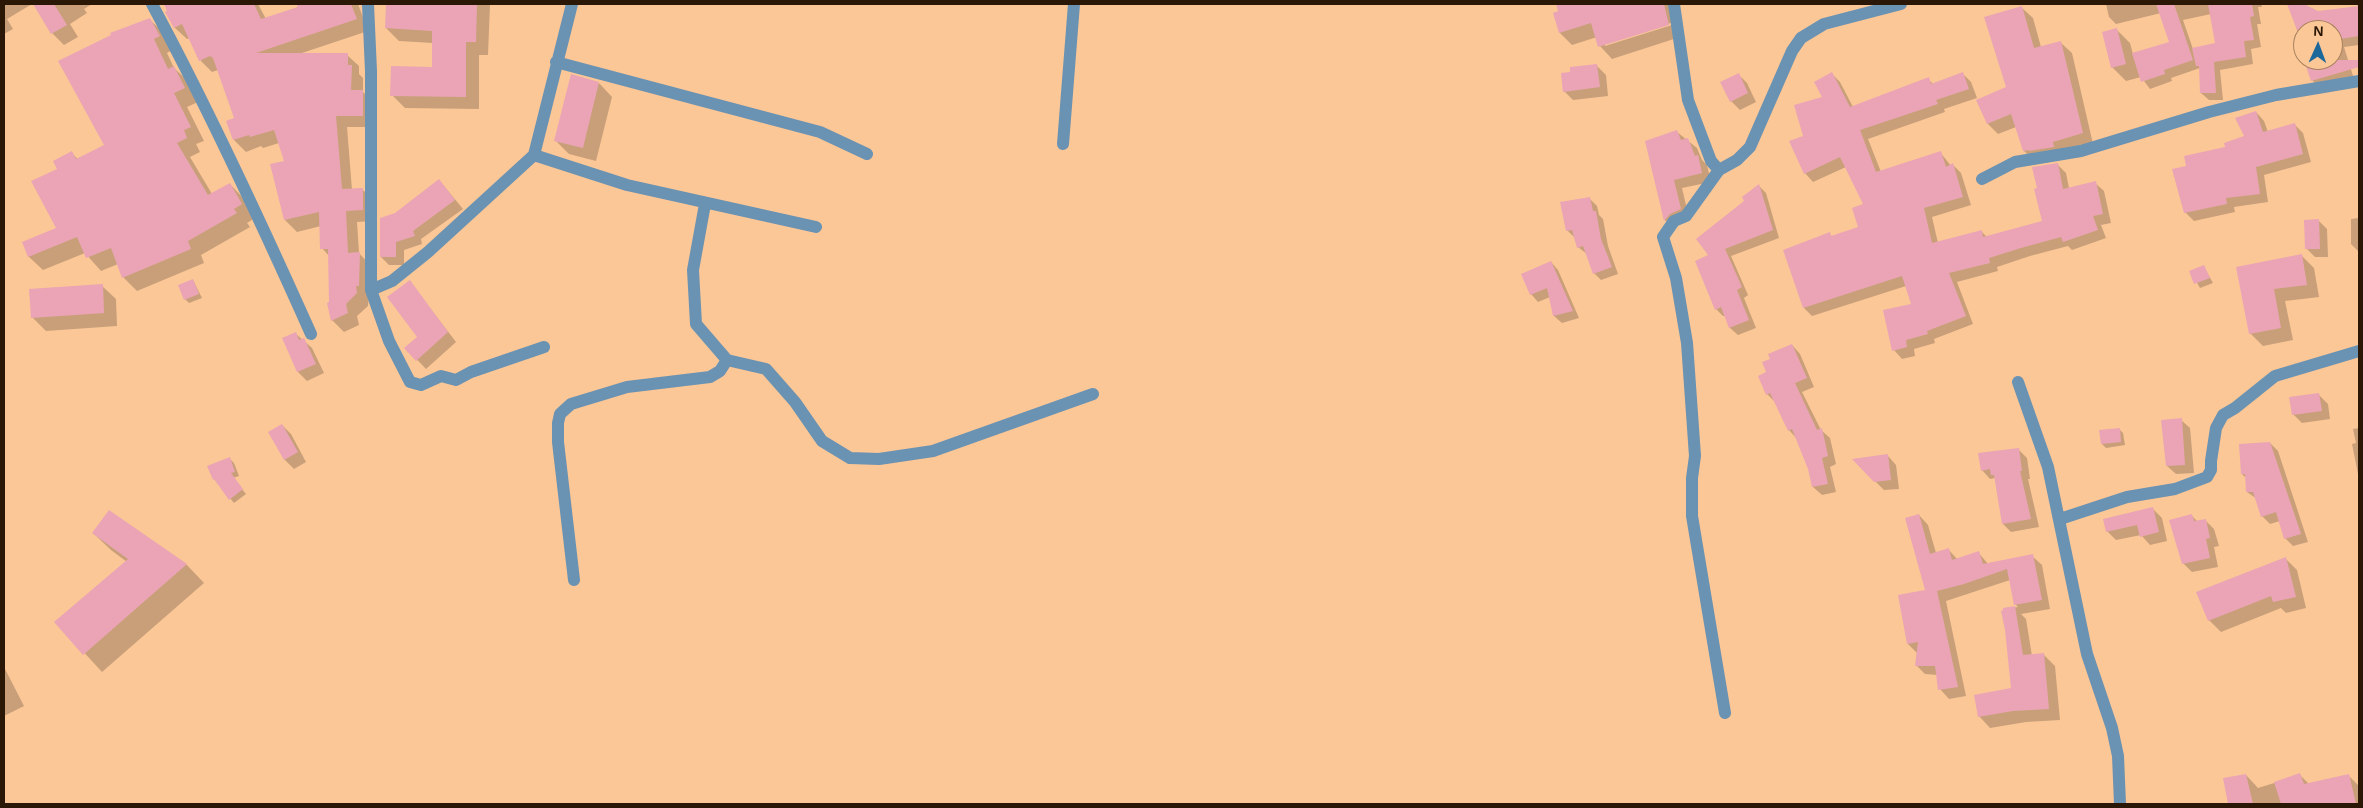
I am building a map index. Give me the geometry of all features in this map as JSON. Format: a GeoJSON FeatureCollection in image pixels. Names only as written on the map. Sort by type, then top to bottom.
{"type":"FeatureCollection","features":[{"type":"Feature","properties":{"kind":"street"},"geometry":{"type":"LineString","coordinates":[[152,4],[247,192],[311,334]]}},
{"type":"Feature","properties":{"kind":"street"},"geometry":{"type":"LineString","coordinates":[[368,4],[371,71],[371,290],[389,341],[410,382],[421,385],[441,376],[456,380],[471,372],[544,347]]}},
{"type":"Feature","properties":{"kind":"street"},"geometry":{"type":"LineString","coordinates":[[371,290],[392,281],[428,252],[534,155],[572,4]]}},
{"type":"Feature","properties":{"kind":"street"},"geometry":{"type":"LineString","coordinates":[[1063,144],[1074,4]]}},
{"type":"Feature","properties":{"kind":"street"},"geometry":{"type":"LineString","coordinates":[[1674,4],[1688,100],[1710,161],[1719,170]]}},
{"type":"Feature","properties":{"kind":"street"},"geometry":{"type":"LineString","coordinates":[[1725,713],[1692,516],[1692,478],[1695,456],[1687,343],[1676,278],[1662,237],[1674,222],[1686,216],[1719,170],[1737,160],[1750,147],[1792,51],[1801,38],[1824,24],[1901,4]]}},
{"type":"Feature","properties":{"kind":"street"},"geometry":{"type":"LineString","coordinates":[[556,62],[820,132],[867,154]]}},
{"type":"Feature","properties":{"kind":"street"},"geometry":{"type":"LineString","coordinates":[[1982,179],[2015,162],[2081,151],[2276,95],[2359,81]]}},
{"type":"Feature","properties":{"kind":"street"},"geometry":{"type":"LineString","coordinates":[[534,155],[627,186],[816,227]]}},
{"type":"Feature","properties":{"kind":"street"},"geometry":{"type":"LineString","coordinates":[[705,204],[693,270],[696,324],[727,360],[766,369],[795,402],[822,441],[850,458],[880,459],[933,451],[1093,394]]}},
{"type":"Feature","properties":{"kind":"street"},"geometry":{"type":"LineString","coordinates":[[2060,519],[2127,497],[2175,489],[2207,477],[2212,470],[2211,461],[2216,428],[2223,415],[2235,408],[2275,376],[2359,350]]}},
{"type":"Feature","properties":{"kind":"street"},"geometry":{"type":"LineString","coordinates":[[574,580],[558,442],[560,414],[570,404],[627,387],[710,377],[720,371],[727,360]]}},
{"type":"Feature","properties":{"kind":"street"},"geometry":{"type":"LineString","coordinates":[[2018,382],[2048,467],[2087,654],[2112,728],[2118,756],[2120,804]]}},
{"type":"Feature","properties":{"kind":"building"},"geometry":{"type":"Polygon","coordinates":[[[33,4],[54,4],[67,25],[51,34],[33,4]]]}},
{"type":"Feature","properties":{"kind":"building"},"geometry":{"type":"Polygon","coordinates":[[[164,4],[254,4],[261,19],[298,7],[296,4],[351,4],[357,19],[256,53],[348,53],[348,65],[352,65],[351,90],[363,90],[363,116],[336,116],[342,189],[363,188],[363,210],[346,211],[348,253],[360,252],[359,286],[356,286],[357,293],[346,304],[348,313],[331,321],[327,303],[329,302],[328,249],[320,249],[319,212],[284,220],[270,164],[284,161],[274,130],[233,140],[226,121],[234,118],[213,58],[210,56],[199,61],[182,24],[174,28],[165,12],[167,11],[164,4]]]}},
{"type":"Feature","properties":{"kind":"building"},"geometry":{"type":"Polygon","coordinates":[[[386,4],[477,5],[476,42],[466,42],[466,97],[390,96],[391,66],[432,67],[432,31],[385,28],[386,4]]]}},
{"type":"Feature","properties":{"kind":"building"},"geometry":{"type":"Polygon","coordinates":[[[1556,4],[1664,4],[1669,25],[1598,47],[1591,23],[1559,33],[1553,13],[1558,11],[1556,4]]]}},
{"type":"Feature","properties":{"kind":"building"},"geometry":{"type":"Polygon","coordinates":[[[2156,4],[2174,4],[2193,60],[2164,70],[2165,74],[2141,82],[2132,53],[2169,42],[2156,4]]]}},
{"type":"Feature","properties":{"kind":"building"},"geometry":{"type":"Polygon","coordinates":[[[2208,4],[2252,4],[2254,16],[2250,17],[2254,40],[2244,41],[2246,57],[2214,62],[2216,93],[2200,93],[2199,66],[2196,66],[2192,48],[2215,43],[2208,4]]]}},
{"type":"Feature","properties":{"kind":"building"},"geometry":{"type":"Polygon","coordinates":[[[2287,4],[2304,4],[2318,11],[2359,6],[2359,36],[2343,38],[2343,20],[2293,20],[2287,4]]]}},
{"type":"Feature","properties":{"kind":"building"},"geometry":{"type":"Polygon","coordinates":[[[2022,6],[2034,48],[2061,41],[2083,133],[2053,142],[2054,147],[2029,151],[2023,151],[2011,114],[1987,124],[1976,100],[2006,87],[1984,17],[2022,6]]]}},
{"type":"Feature","properties":{"kind":"building"},"geometry":{"type":"Polygon","coordinates":[[[150,18],[160,36],[154,39],[168,69],[174,66],[185,88],[174,93],[191,127],[184,130],[187,138],[177,143],[208,195],[230,183],[242,204],[234,209],[237,213],[188,241],[191,249],[122,278],[111,248],[86,258],[77,237],[28,257],[22,242],[56,228],[31,181],[57,169],[53,161],[72,151],[76,159],[104,145],[58,61],[111,35],[110,33],[150,18]]]}},
{"type":"Feature","properties":{"kind":"building"},"geometry":{"type":"Polygon","coordinates":[[[2117,28],[2126,64],[2111,68],[2102,32],[2117,28]]]}},
{"type":"Feature","properties":{"kind":"building"},"geometry":{"type":"Polygon","coordinates":[[[2343,60],[2359,60],[2359,67],[2311,81],[2307,70],[2343,70],[2343,60]]]}},
{"type":"Feature","properties":{"kind":"building"},"geometry":{"type":"Polygon","coordinates":[[[1597,64],[1600,87],[1563,92],[1561,73],[1570,72],[1570,67],[1597,64]]]}},
{"type":"Feature","properties":{"kind":"building"},"geometry":{"type":"Polygon","coordinates":[[[1832,72],[1850,107],[1929,77],[1931,84],[1963,72],[1969,89],[1936,100],[1938,104],[1860,130],[1876,172],[1941,151],[1946,167],[1953,163],[1963,197],[1924,208],[1932,243],[1982,230],[1983,237],[2042,221],[2034,189],[2037,188],[2032,167],[2058,163],[2063,189],[2096,181],[2103,214],[2093,216],[2098,230],[2063,242],[2061,237],[2021,248],[1989,258],[1990,263],[1949,273],[1966,316],[1927,331],[1928,334],[1906,340],[1907,347],[1892,351],[1883,310],[1911,304],[1902,276],[1803,308],[1783,250],[1830,232],[1831,236],[1858,227],[1852,208],[1863,204],[1840,157],[1804,174],[1789,141],[1803,136],[1794,105],[1822,97],[1814,82],[1832,72]]]}},
{"type":"Feature","properties":{"kind":"building"},"geometry":{"type":"Polygon","coordinates":[[[1739,73],[1748,93],[1730,102],[1720,82],[1739,73]]]}},
{"type":"Feature","properties":{"kind":"building"},"geometry":{"type":"Polygon","coordinates":[[[571,74],[599,82],[583,148],[554,141],[571,74]]]}},
{"type":"Feature","properties":{"kind":"building"},"geometry":{"type":"Polygon","coordinates":[[[2256,111],[2263,132],[2295,123],[2303,154],[2256,167],[2260,194],[2226,198],[2227,204],[2184,213],[2172,169],[2186,166],[2184,156],[2225,147],[2224,143],[2244,136],[2235,118],[2256,111]]]}},
{"type":"Feature","properties":{"kind":"building"},"geometry":{"type":"Polygon","coordinates":[[[1677,130],[1681,140],[1688,138],[1695,156],[1698,155],[1702,173],[1674,180],[1681,209],[1670,214],[1664,221],[1645,141],[1677,130]]]}},
{"type":"Feature","properties":{"kind":"building"},"geometry":{"type":"Polygon","coordinates":[[[439,179],[455,200],[413,231],[415,236],[396,242],[396,257],[380,257],[380,218],[395,213],[439,179]]]}},
{"type":"Feature","properties":{"kind":"building"},"geometry":{"type":"Polygon","coordinates":[[[1759,184],[1773,230],[1725,249],[1742,287],[1737,290],[1749,320],[1729,328],[1721,307],[1715,310],[1695,261],[1708,255],[1696,239],[1744,201],[1742,197],[1759,184]]]}},
{"type":"Feature","properties":{"kind":"building"},"geometry":{"type":"Polygon","coordinates":[[[1590,197],[1593,211],[1596,211],[1601,239],[1612,267],[1593,274],[1583,246],[1577,248],[1572,230],[1566,231],[1560,202],[1590,197]]]}},
{"type":"Feature","properties":{"kind":"building"},"geometry":{"type":"Polygon","coordinates":[[[2319,219],[2320,249],[2305,249],[2304,220],[2319,219]]]}},
{"type":"Feature","properties":{"kind":"building"},"geometry":{"type":"Polygon","coordinates":[[[2302,254],[2307,285],[2274,289],[2281,328],[2249,334],[2236,267],[2302,254]]]}},
{"type":"Feature","properties":{"kind":"building"},"geometry":{"type":"Polygon","coordinates":[[[1551,261],[1573,311],[1553,316],[1547,288],[1530,295],[1521,274],[1551,261]]]}},
{"type":"Feature","properties":{"kind":"building"},"geometry":{"type":"Polygon","coordinates":[[[2204,265],[2210,278],[2194,284],[2189,271],[2204,265]]]}},
{"type":"Feature","properties":{"kind":"building"},"geometry":{"type":"Polygon","coordinates":[[[193,279],[199,294],[184,300],[178,285],[193,279]]]}},
{"type":"Feature","properties":{"kind":"building"},"geometry":{"type":"Polygon","coordinates":[[[410,280],[448,332],[416,361],[404,348],[417,337],[387,297],[410,280]]]}},
{"type":"Feature","properties":{"kind":"building"},"geometry":{"type":"Polygon","coordinates":[[[103,284],[104,313],[31,318],[29,289],[103,284]]]}},
{"type":"Feature","properties":{"kind":"building"},"geometry":{"type":"Polygon","coordinates":[[[296,332],[299,340],[304,338],[316,364],[297,372],[282,338],[296,332]]]}},
{"type":"Feature","properties":{"kind":"building"},"geometry":{"type":"Polygon","coordinates":[[[1792,344],[1807,378],[1795,383],[1817,430],[1822,428],[1828,456],[1822,458],[1828,484],[1812,487],[1808,469],[1792,429],[1788,431],[1770,393],[1766,395],[1758,376],[1766,372],[1762,362],[1770,359],[1768,354],[1792,344]]]}},
{"type":"Feature","properties":{"kind":"building"},"geometry":{"type":"Polygon","coordinates":[[[2319,393],[2322,411],[2292,415],[2289,397],[2319,393]]]}},
{"type":"Feature","properties":{"kind":"building"},"geometry":{"type":"Polygon","coordinates":[[[2182,418],[2185,465],[2166,466],[2161,420],[2182,418]]]}},
{"type":"Feature","properties":{"kind":"building"},"geometry":{"type":"Polygon","coordinates":[[[282,424],[298,452],[284,460],[268,432],[282,424]]]}},
{"type":"Feature","properties":{"kind":"building"},"geometry":{"type":"Polygon","coordinates":[[[2120,428],[2121,442],[2101,444],[2099,430],[2120,428]]]}},
{"type":"Feature","properties":{"kind":"building"},"geometry":{"type":"Polygon","coordinates":[[[2270,442],[2301,534],[2284,539],[2276,512],[2261,517],[2253,492],[2246,492],[2245,474],[2241,474],[2239,444],[2270,442]]]}},
{"type":"Feature","properties":{"kind":"building"},"geometry":{"type":"Polygon","coordinates":[[[2019,448],[2022,471],[2020,471],[2031,519],[2002,524],[1994,475],[1991,475],[1990,469],[1981,471],[1978,453],[2019,448]]]}},
{"type":"Feature","properties":{"kind":"building"},"geometry":{"type":"Polygon","coordinates":[[[1888,454],[1891,480],[1874,482],[1852,459],[1888,454]]]}},
{"type":"Feature","properties":{"kind":"building"},"geometry":{"type":"Polygon","coordinates":[[[230,457],[235,472],[231,473],[243,489],[229,500],[213,480],[207,466],[230,457]]]}},
{"type":"Feature","properties":{"kind":"building"},"geometry":{"type":"Polygon","coordinates":[[[2153,507],[2159,532],[2140,537],[2137,525],[2106,532],[2103,519],[2153,507]]]}},
{"type":"Feature","properties":{"kind":"building"},"geometry":{"type":"Polygon","coordinates":[[[109,510],[187,564],[83,655],[54,622],[128,559],[92,533],[109,510]]]}},
{"type":"Feature","properties":{"kind":"building"},"geometry":{"type":"Polygon","coordinates":[[[1919,514],[1930,554],[1949,548],[1952,560],[1979,551],[1983,564],[2033,554],[2042,600],[2014,605],[2007,569],[1937,591],[1958,687],[1938,690],[1935,666],[1915,666],[1918,642],[1907,644],[1898,595],[1925,590],[1905,518],[1919,514]]]}},
{"type":"Feature","properties":{"kind":"building"},"geometry":{"type":"Polygon","coordinates":[[[2192,514],[2194,521],[2206,519],[2210,538],[2206,539],[2210,558],[2182,564],[2169,520],[2192,514]]]}},
{"type":"Feature","properties":{"kind":"building"},"geometry":{"type":"Polygon","coordinates":[[[2286,557],[2296,597],[2273,602],[2271,596],[2208,621],[2196,592],[2286,557]]]}},
{"type":"Feature","properties":{"kind":"building"},"geometry":{"type":"Polygon","coordinates":[[[2015,606],[2023,655],[2044,653],[2049,709],[2013,711],[1978,717],[1974,695],[2011,688],[2005,630],[2001,611],[2003,608],[2015,606]]]}},
{"type":"Feature","properties":{"kind":"building"},"geometry":{"type":"Polygon","coordinates":[[[2300,773],[2304,784],[2349,774],[2356,804],[2281,804],[2274,782],[2300,773]]]}},
{"type":"Feature","properties":{"kind":"building"},"geometry":{"type":"Polygon","coordinates":[[[2246,774],[2253,804],[2228,804],[2223,778],[2246,774]]]}}]}
